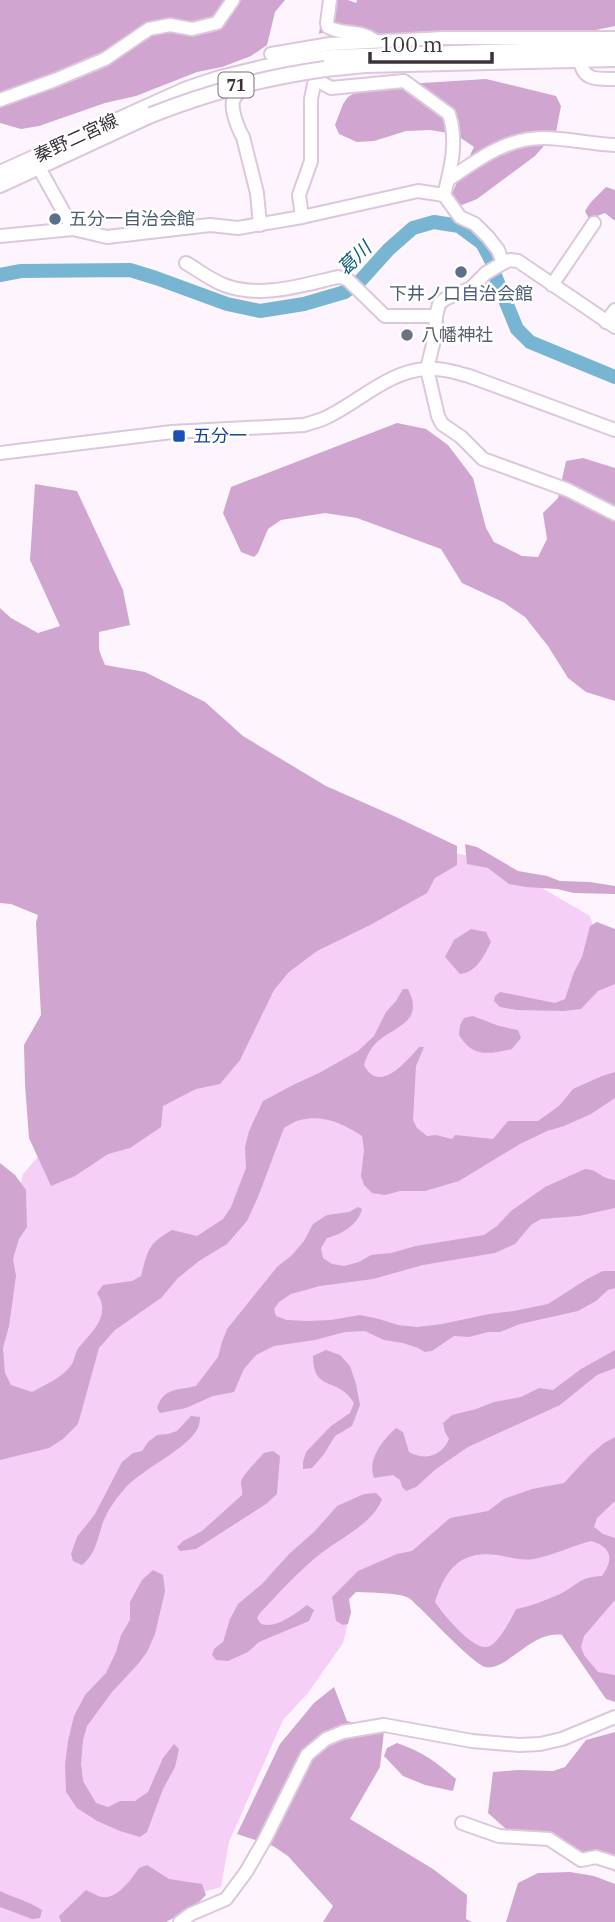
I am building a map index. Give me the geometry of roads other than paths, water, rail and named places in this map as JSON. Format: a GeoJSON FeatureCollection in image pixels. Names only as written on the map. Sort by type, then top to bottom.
{"type":"FeatureCollection","features":[{"type":"Feature","properties":{"kind":"main road","name":"71"},"geometry":{"type":"LineString","coordinates":[[152,109],[284,75],[325,61],[615,48]]}},
{"type":"Feature","properties":{"kind":"main road","name":"71"},"geometry":{"type":"LineString","coordinates":[[325,61],[365,65],[615,59]]}},
{"type":"Feature","properties":{"kind":"main road","name":"秦野二宮線"},"geometry":{"type":"LineString","coordinates":[[0,173],[152,109]]}},
{"type":"Feature","properties":{"kind":"main road","name":"秦野二宮線"},"geometry":{"type":"LineString","coordinates":[[0,185],[152,109]]}},
{"type":"Feature","properties":{"kind":"street"},"geometry":{"type":"LineString","coordinates":[[0,100],[105,59],[149,29],[170,25],[192,29],[216,23],[233,0]]}},
{"type":"Feature","properties":{"kind":"street"},"geometry":{"type":"LineString","coordinates":[[330,0],[328,27],[367,35],[377,42]]}},
{"type":"Feature","properties":{"kind":"street"},"geometry":{"type":"LineString","coordinates":[[271,54],[325,61],[377,42],[444,38],[615,38]]}},
{"type":"Feature","properties":{"kind":"street"},"geometry":{"type":"LineString","coordinates":[[580,60],[587,76],[593,79],[615,79]]}},
{"type":"Feature","properties":{"kind":"street"},"geometry":{"type":"LineString","coordinates":[[325,61],[321,76],[359,72]]}},
{"type":"Feature","properties":{"kind":"street"},"geometry":{"type":"LineString","coordinates":[[325,61],[331,88],[404,81],[449,114],[454,141],[444,195]]}},
{"type":"Feature","properties":{"kind":"street"},"geometry":{"type":"LineString","coordinates":[[302,217],[299,195],[311,162],[311,99],[325,61]]}},
{"type":"Feature","properties":{"kind":"street"},"geometry":{"type":"LineString","coordinates":[[176,119],[173,100],[225,83],[240,87],[241,90],[232,103],[257,193],[260,225]]}},
{"type":"Feature","properties":{"kind":"street"},"geometry":{"type":"LineString","coordinates":[[448,180],[486,153],[513,142],[541,138],[615,145]]}},
{"type":"Feature","properties":{"kind":"street"},"geometry":{"type":"LineString","coordinates":[[43,175],[73,229]]}},
{"type":"Feature","properties":{"kind":"street"},"geometry":{"type":"LineString","coordinates":[[0,236],[73,229],[107,237],[210,225],[238,228],[302,217],[418,191],[444,195],[460,217],[475,224],[488,237],[498,250],[502,263]]}},
{"type":"Feature","properties":{"kind":"street"},"geometry":{"type":"LineString","coordinates":[[552,285],[594,223]]}},
{"type":"Feature","properties":{"kind":"street"},"geometry":{"type":"LineString","coordinates":[[615,310],[610,324],[518,261],[510,260],[486,273],[471,288],[439,304],[428,369],[442,424],[461,437],[484,459],[568,489],[615,514]]}},
{"type":"Feature","properties":{"kind":"street"},"geometry":{"type":"LineString","coordinates":[[186,263],[225,286],[259,291],[277,291],[338,277],[349,282],[385,316],[436,316]]}},
{"type":"Feature","properties":{"kind":"street"},"geometry":{"type":"LineString","coordinates":[[0,453],[172,432],[304,425],[323,419],[397,376],[428,369],[469,376],[615,430]]}},
{"type":"Feature","properties":{"kind":"street"},"geometry":{"type":"LineString","coordinates":[[180,1922],[191,1914],[226,1899],[264,1842],[307,1755],[326,1739],[343,1732],[384,1725],[472,1741],[540,1744],[562,1739],[615,1717]]}},
{"type":"Feature","properties":{"kind":"street"},"geometry":{"type":"LineString","coordinates":[[462,1823],[499,1836],[549,1839],[581,1860],[596,1857],[615,1863]]}},
{"type":"Feature","properties":{"kind":"waterway","name":"葛川"},"geometry":{"type":"LineString","coordinates":[[0,275],[21,271],[130,270],[227,304],[260,311],[304,304],[345,292],[361,280],[389,249],[413,228],[434,222],[459,226],[482,243],[517,329],[530,342],[615,377]]}},
{"type":"Feature","properties":{"kind":"place","name":"五分一自治会館"},"geometry":{"type":"Point","coordinates":[55,219]}},
{"type":"Feature","properties":{"kind":"place","name":"下井ノ口自治会館"},"geometry":{"type":"Point","coordinates":[461,272]}},
{"type":"Feature","properties":{"kind":"place","name":"八幡神社"},"geometry":{"type":"Point","coordinates":[407,335]}},
{"type":"Feature","properties":{"kind":"place","name":"五分一"},"geometry":{"type":"Point","coordinates":[179,436]}}]}
